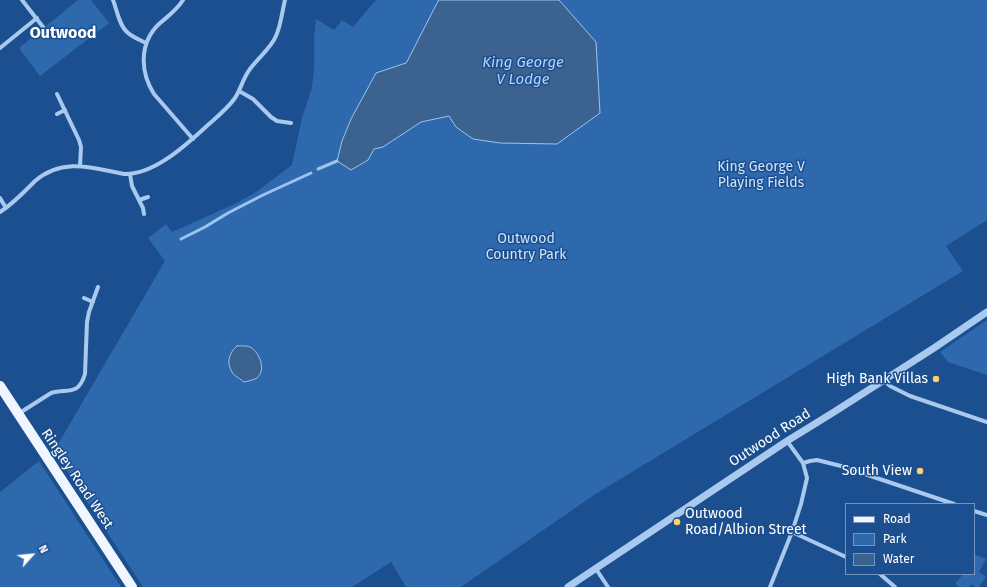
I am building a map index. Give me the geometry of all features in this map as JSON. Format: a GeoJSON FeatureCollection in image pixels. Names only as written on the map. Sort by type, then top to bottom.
{"type":"FeatureCollection","features":[{"type":"Feature","properties":{"kind":"main road","name":"Ringley Road West"},"geometry":{"type":"LineString","coordinates":[[0,386],[132,587]]}},
{"type":"Feature","properties":{"kind":"street"},"geometry":{"type":"LineString","coordinates":[[22,0],[43,27]]}},
{"type":"Feature","properties":{"kind":"street"},"geometry":{"type":"LineString","coordinates":[[113,0],[123,28],[146,43]]}},
{"type":"Feature","properties":{"kind":"street"},"geometry":{"type":"LineString","coordinates":[[183,0],[174,11],[158,24],[152,32],[146,43],[143,62],[144,71],[154,94],[193,139]]}},
{"type":"Feature","properties":{"kind":"street"},"geometry":{"type":"LineString","coordinates":[[0,212],[14,202],[36,181],[54,169],[64,166],[80,166],[124,174],[138,173],[162,162],[193,139],[234,100],[247,72],[272,43],[276,36],[284,0]]}},
{"type":"Feature","properties":{"kind":"street"},"geometry":{"type":"LineString","coordinates":[[0,48],[37,18]]}},
{"type":"Feature","properties":{"kind":"street"},"geometry":{"type":"LineString","coordinates":[[239,91],[253,99],[265,112],[277,121],[291,123]]}},
{"type":"Feature","properties":{"kind":"street"},"geometry":{"type":"LineString","coordinates":[[57,94],[79,140],[81,147],[80,166]]}},
{"type":"Feature","properties":{"kind":"street"},"geometry":{"type":"LineString","coordinates":[[57,114],[65,110]]}},
{"type":"Feature","properties":{"kind":"street"},"geometry":{"type":"LineString","coordinates":[[276,127],[277,121]]}},
{"type":"Feature","properties":{"kind":"street"},"geometry":{"type":"LineString","coordinates":[[130,174],[132,186],[143,208],[144,214]]}},
{"type":"Feature","properties":{"kind":"street"},"geometry":{"type":"LineString","coordinates":[[139,200],[148,197]]}},
{"type":"Feature","properties":{"kind":"street"},"geometry":{"type":"LineString","coordinates":[[0,198],[6,208]]}},
{"type":"Feature","properties":{"kind":"street"},"geometry":{"type":"LineString","coordinates":[[18,414],[51,393],[75,389],[83,380],[85,374],[87,322],[98,287]]}},
{"type":"Feature","properties":{"kind":"street"},"geometry":{"type":"LineString","coordinates":[[84,298],[93,302]]}},
{"type":"Feature","properties":{"kind":"street","name":"Outwood Road"},"geometry":{"type":"LineString","coordinates":[[568,587],[787,441],[987,312]]}},
{"type":"Feature","properties":{"kind":"street"},"geometry":{"type":"LineString","coordinates":[[883,380],[890,386],[910,396],[987,422]]}},
{"type":"Feature","properties":{"kind":"street"},"geometry":{"type":"LineString","coordinates":[[770,587],[792,532],[807,478],[803,463],[787,441]]}},
{"type":"Feature","properties":{"kind":"street"},"geometry":{"type":"LineString","coordinates":[[803,463],[817,460],[841,466],[951,503]]}},
{"type":"Feature","properties":{"kind":"street"},"geometry":{"type":"LineString","coordinates":[[975,511],[987,515]]}},
{"type":"Feature","properties":{"kind":"street"},"geometry":{"type":"LineString","coordinates":[[792,532],[845,557]]}},
{"type":"Feature","properties":{"kind":"street"},"geometry":{"type":"LineString","coordinates":[[596,569],[608,587]]}},
{"type":"Feature","properties":{"kind":"street"},"geometry":{"type":"LineString","coordinates":[[881,575],[895,587]]}},
{"type":"Feature","properties":{"kind":"green space"},"geometry":{"type":"Polygon","coordinates":[[[78,0],[91,0],[109,23],[40,76],[19,48],[78,0]]]}},
{"type":"Feature","properties":{"kind":"green space","name":"Outwood Country Park"},"geometry":{"type":"Polygon","coordinates":[[[376,0],[987,0],[987,220],[946,246],[963,271],[594,495],[461,587],[406,587],[391,562],[352,587],[143,587],[54,451],[165,261],[148,238],[166,224],[172,232],[237,203],[256,192],[292,165],[302,118],[312,88],[316,19],[334,30],[342,20],[353,27],[376,0]]]}},
{"type":"Feature","properties":{"kind":"green space"},"geometry":{"type":"Polygon","coordinates":[[[987,320],[987,375],[948,362],[940,352],[987,320]]]}},
{"type":"Feature","properties":{"kind":"green space"},"geometry":{"type":"Polygon","coordinates":[[[39,461],[121,587],[0,587],[0,492],[39,461]]]}},
{"type":"Feature","properties":{"kind":"green space"},"geometry":{"type":"Polygon","coordinates":[[[975,554],[986,559],[979,572],[986,577],[979,587],[975,587],[972,584],[969,587],[959,587],[955,584],[962,575],[975,575],[975,554]]]}},
{"type":"Feature","properties":{"kind":"water","name":"King George V Lodge"},"geometry":{"type":"Polygon","coordinates":[[[439,0],[559,0],[596,42],[600,113],[557,144],[500,143],[473,139],[456,127],[449,116],[421,122],[383,147],[374,149],[368,160],[351,170],[337,161],[342,141],[351,119],[376,73],[406,63],[439,0]]]}},
{"type":"Feature","properties":{"kind":"water"},"geometry":{"type":"Polygon","coordinates":[[[237,346],[250,347],[258,355],[262,367],[260,375],[257,378],[244,382],[232,372],[229,365],[229,358],[237,346]]]}},
{"type":"Feature","properties":{"kind":"waterway"},"geometry":{"type":"LineString","coordinates":[[318,169],[337,161]]}},
{"type":"Feature","properties":{"kind":"waterway"},"geometry":{"type":"LineString","coordinates":[[181,239],[263,195],[311,173]]}},
{"type":"Feature","properties":{"kind":"place","name":"High Bank Villas"},"geometry":{"type":"Point","coordinates":[936,379]}},
{"type":"Feature","properties":{"kind":"place","name":"South View"},"geometry":{"type":"Point","coordinates":[920,471]}},
{"type":"Feature","properties":{"kind":"place","name":"Outwood Road/Albion Street"},"geometry":{"type":"Point","coordinates":[677,522]}},
{"type":"Feature","properties":{"kind":"district","name":"Outwood"},"geometry":{"type":"Point","coordinates":[63,34]}},
{"type":"Feature","properties":{"kind":"park label","name":"King George V Playing Fields"},"geometry":{"type":"Point","coordinates":[761,176]}}]}
